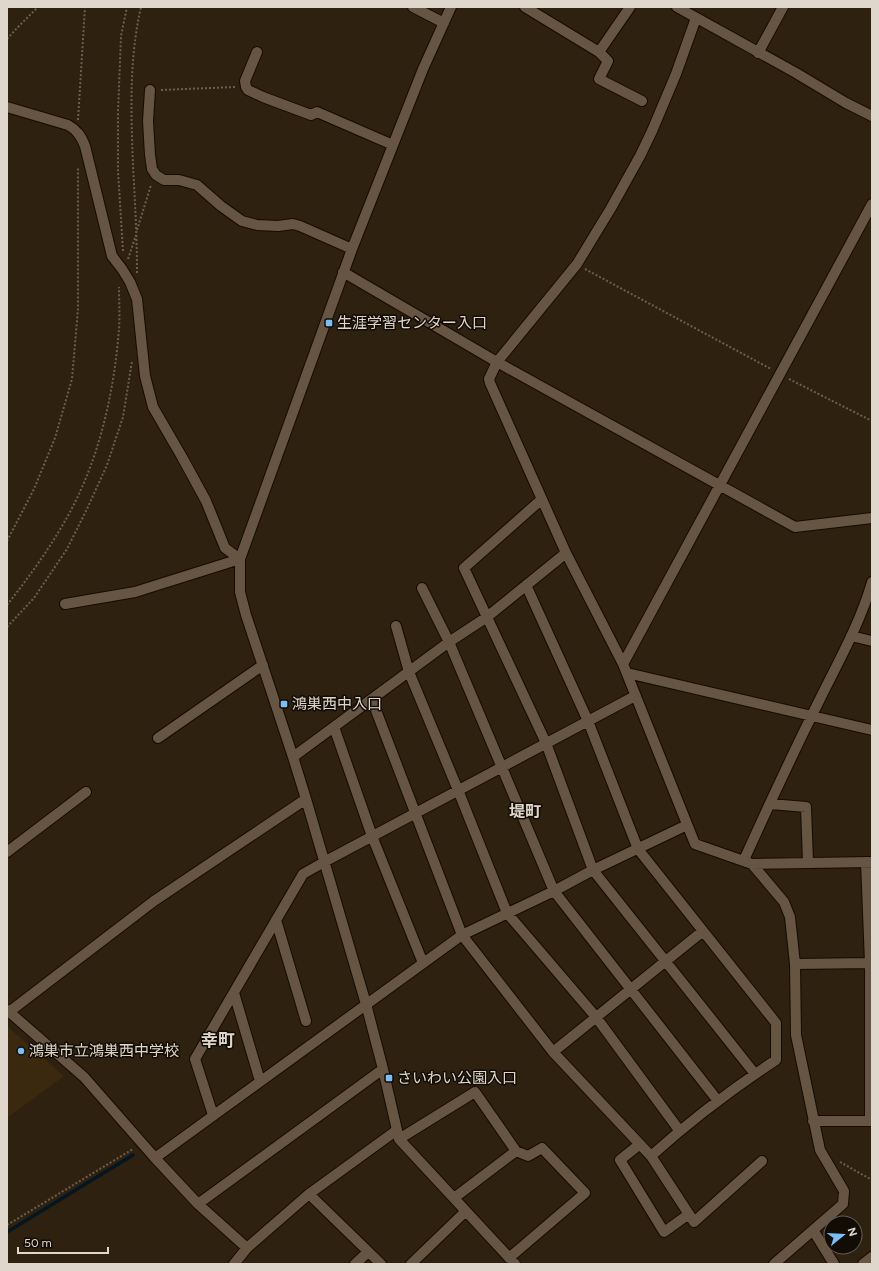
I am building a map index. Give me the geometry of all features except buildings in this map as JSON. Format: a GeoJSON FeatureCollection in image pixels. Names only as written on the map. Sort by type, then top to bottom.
{"type":"FeatureCollection","features":[{"type":"Feature","properties":{"kind":"street"},"geometry":{"type":"LineString","coordinates":[[413,7],[444,23]]}},
{"type":"Feature","properties":{"kind":"street"},"geometry":{"type":"LineString","coordinates":[[234,1264],[247,1248],[309,1194],[398,1134],[475,1092],[516,1150],[528,1156],[542,1148],[585,1193],[512,1261],[398,1134],[366,1004],[306,799],[240,592],[240,559],[343,272],[423,70],[451,7]]}},
{"type":"Feature","properties":{"kind":"street"},"geometry":{"type":"LineString","coordinates":[[524,7],[599,52],[608,61],[599,78],[642,102]]}},
{"type":"Feature","properties":{"kind":"street"},"geometry":{"type":"LineString","coordinates":[[599,52],[630,7]]}},
{"type":"Feature","properties":{"kind":"street"},"geometry":{"type":"LineString","coordinates":[[676,7],[796,73],[846,103],[872,116]]}},
{"type":"Feature","properties":{"kind":"street"},"geometry":{"type":"LineString","coordinates":[[758,53],[783,7]]}},
{"type":"Feature","properties":{"kind":"street"},"geometry":{"type":"LineString","coordinates":[[696,18],[676,74],[652,131],[611,208],[577,264],[497,362],[489,379],[566,553],[625,668],[695,844],[748,862],[869,862],[871,1121],[813,1121]]}},
{"type":"Feature","properties":{"kind":"street"},"geometry":{"type":"LineString","coordinates":[[257,52],[245,81],[248,90],[311,115],[317,112],[393,145]]}},
{"type":"Feature","properties":{"kind":"street"},"geometry":{"type":"LineString","coordinates":[[150,90],[148,121],[150,155],[152,169],[156,175],[164,180],[179,180],[197,185],[242,221],[258,225],[278,226],[293,224],[352,249]]}},
{"type":"Feature","properties":{"kind":"street"},"geometry":{"type":"LineString","coordinates":[[7,107],[68,125],[76,130],[81,137],[85,146],[112,256],[130,282],[137,299],[145,376],[153,407],[206,502],[225,548],[240,559]]}},
{"type":"Feature","properties":{"kind":"street"},"geometry":{"type":"LineString","coordinates":[[625,668],[721,485],[872,204]]}},
{"type":"Feature","properties":{"kind":"street"},"geometry":{"type":"LineString","coordinates":[[343,272],[497,362],[795,527],[872,518]]}},
{"type":"Feature","properties":{"kind":"street"},"geometry":{"type":"LineString","coordinates":[[542,499],[464,568],[546,743],[593,870],[755,1074]]}},
{"type":"Feature","properties":{"kind":"street"},"geometry":{"type":"LineString","coordinates":[[293,757],[449,642],[487,617],[566,553]]}},
{"type":"Feature","properties":{"kind":"street"},"geometry":{"type":"LineString","coordinates":[[64,604],[135,592],[240,559]]}},
{"type":"Feature","properties":{"kind":"street"},"geometry":{"type":"LineString","coordinates":[[748,862],[770,804],[811,716],[851,636],[867,599],[872,582]]}},
{"type":"Feature","properties":{"kind":"street"},"geometry":{"type":"LineString","coordinates":[[526,585],[588,721],[638,849],[776,1023],[776,1060],[679,1130],[651,1156]]}},
{"type":"Feature","properties":{"kind":"street"},"geometry":{"type":"LineString","coordinates":[[422,588],[449,642],[554,890],[718,1101]]}},
{"type":"Feature","properties":{"kind":"street"},"geometry":{"type":"LineString","coordinates":[[396,626],[409,672],[508,913],[596,1017],[679,1130]]}},
{"type":"Feature","properties":{"kind":"street"},"geometry":{"type":"LineString","coordinates":[[851,636],[872,641]]}},
{"type":"Feature","properties":{"kind":"street"},"geometry":{"type":"LineString","coordinates":[[158,738],[263,665]]}},
{"type":"Feature","properties":{"kind":"street"},"geometry":{"type":"LineString","coordinates":[[625,668],[811,716],[872,730]]}},
{"type":"Feature","properties":{"kind":"street"},"geometry":{"type":"LineString","coordinates":[[213,1115],[195,1059],[303,874],[635,696]]}},
{"type":"Feature","properties":{"kind":"street"},"geometry":{"type":"LineString","coordinates":[[372,700],[462,935],[553,1052],[651,1156],[694,1222],[762,1161]]}},
{"type":"Feature","properties":{"kind":"street"},"geometry":{"type":"LineString","coordinates":[[334,727],[372,836],[423,963]]}},
{"type":"Feature","properties":{"kind":"street"},"geometry":{"type":"LineString","coordinates":[[7,852],[86,792]]}},
{"type":"Feature","properties":{"kind":"street"},"geometry":{"type":"LineString","coordinates":[[247,1248],[198,1204],[155,1158],[84,1077],[8,1011],[154,901],[306,799]]}},
{"type":"Feature","properties":{"kind":"street"},"geometry":{"type":"LineString","coordinates":[[770,804],[806,806],[808,862]]}},
{"type":"Feature","properties":{"kind":"street"},"geometry":{"type":"LineString","coordinates":[[155,1158],[462,935],[687,825]]}},
{"type":"Feature","properties":{"kind":"street"},"geometry":{"type":"LineString","coordinates":[[748,862],[784,902],[790,916],[795,964],[796,1035],[820,1150],[844,1191],[843,1204],[774,1264]]}},
{"type":"Feature","properties":{"kind":"street"},"geometry":{"type":"LineString","coordinates":[[276,920],[306,1021]]}},
{"type":"Feature","properties":{"kind":"street"},"geometry":{"type":"LineString","coordinates":[[553,1052],[703,931]]}},
{"type":"Feature","properties":{"kind":"street"},"geometry":{"type":"LineString","coordinates":[[795,964],[870,963]]}},
{"type":"Feature","properties":{"kind":"street"},"geometry":{"type":"LineString","coordinates":[[234,993],[260,1081]]}},
{"type":"Feature","properties":{"kind":"street"},"geometry":{"type":"LineString","coordinates":[[198,1204],[383,1069]]}},
{"type":"Feature","properties":{"kind":"street"},"geometry":{"type":"LineString","coordinates":[[640,1144],[620,1160],[664,1232],[689,1214]]}},
{"type":"Feature","properties":{"kind":"street"},"geometry":{"type":"LineString","coordinates":[[454,1198],[516,1150]]}},
{"type":"Feature","properties":{"kind":"street"},"geometry":{"type":"LineString","coordinates":[[309,1194],[381,1264]]}},
{"type":"Feature","properties":{"kind":"street"},"geometry":{"type":"LineString","coordinates":[[411,1264],[466,1211]]}},
{"type":"Feature","properties":{"kind":"street"},"geometry":{"type":"LineString","coordinates":[[813,1230],[834,1264]]}},
{"type":"Feature","properties":{"kind":"street"},"geometry":{"type":"LineString","coordinates":[[355,1264],[368,1252]]}},
{"type":"Feature","properties":{"kind":"street"},"geometry":{"type":"LineString","coordinates":[[863,1264],[872,1257]]}},
{"type":"Feature","properties":{"kind":"path"},"geometry":{"type":"LineString","coordinates":[[7,39],[38,7]]}},
{"type":"Feature","properties":{"kind":"path"},"geometry":{"type":"LineString","coordinates":[[76,130],[85,7]]}},
{"type":"Feature","properties":{"kind":"path"},"geometry":{"type":"LineString","coordinates":[[7,605],[28,579],[70,512],[93,458],[102,428],[112,383],[119,328],[120,276],[122,269],[123,241],[118,171],[118,112],[121,36],[127,7]]}},
{"type":"Feature","properties":{"kind":"path"},"geometry":{"type":"LineString","coordinates":[[137,277],[131,114],[134,55],[137,23],[141,7]]}},
{"type":"Feature","properties":{"kind":"path"},"geometry":{"type":"LineString","coordinates":[[150,90],[246,87]]}},
{"type":"Feature","properties":{"kind":"path"},"geometry":{"type":"LineString","coordinates":[[7,541],[34,489],[55,438],[72,379],[78,309],[78,168]]}},
{"type":"Feature","properties":{"kind":"path"},"geometry":{"type":"LineString","coordinates":[[122,269],[129,259],[152,182],[156,175]]}},
{"type":"Feature","properties":{"kind":"path"},"geometry":{"type":"LineString","coordinates":[[577,264],[781,374],[872,421]]}},
{"type":"Feature","properties":{"kind":"path"},"geometry":{"type":"LineString","coordinates":[[7,627],[34,598],[67,549],[107,465],[123,417],[132,357]]}},
{"type":"Feature","properties":{"kind":"path"},"geometry":{"type":"LineString","coordinates":[[7,1225],[143,1143]]}},
{"type":"Feature","properties":{"kind":"path"},"geometry":{"type":"LineString","coordinates":[[839,1162],[872,1180]]}},
{"type":"Feature","properties":{"kind":"shaded area","name":"鴻巣市立鴻巣西中学校"},"geometry":{"type":"Polygon","coordinates":[[[7,1026],[64,1076],[7,1118],[7,1026]]]}},
{"type":"Feature","properties":{"kind":"waterway"},"geometry":{"type":"LineString","coordinates":[[7,1232],[133,1155]]}},
{"type":"Feature","properties":{"kind":"place","name":"生涯学習センター入口"},"geometry":{"type":"Point","coordinates":[329,323]}},
{"type":"Feature","properties":{"kind":"place","name":"鴻巣西中入口"},"geometry":{"type":"Point","coordinates":[284,704]}},
{"type":"Feature","properties":{"kind":"place","name":"鴻巣市立鴻巣西中学校"},"geometry":{"type":"Point","coordinates":[21,1051]}},
{"type":"Feature","properties":{"kind":"place","name":"さいわい公園入口"},"geometry":{"type":"Point","coordinates":[389,1078]}},
{"type":"Feature","properties":{"kind":"district","name":"堤町"},"geometry":{"type":"Point","coordinates":[525,811]}},
{"type":"Feature","properties":{"kind":"district","name":"幸町"},"geometry":{"type":"Point","coordinates":[218,1040]}}]}
